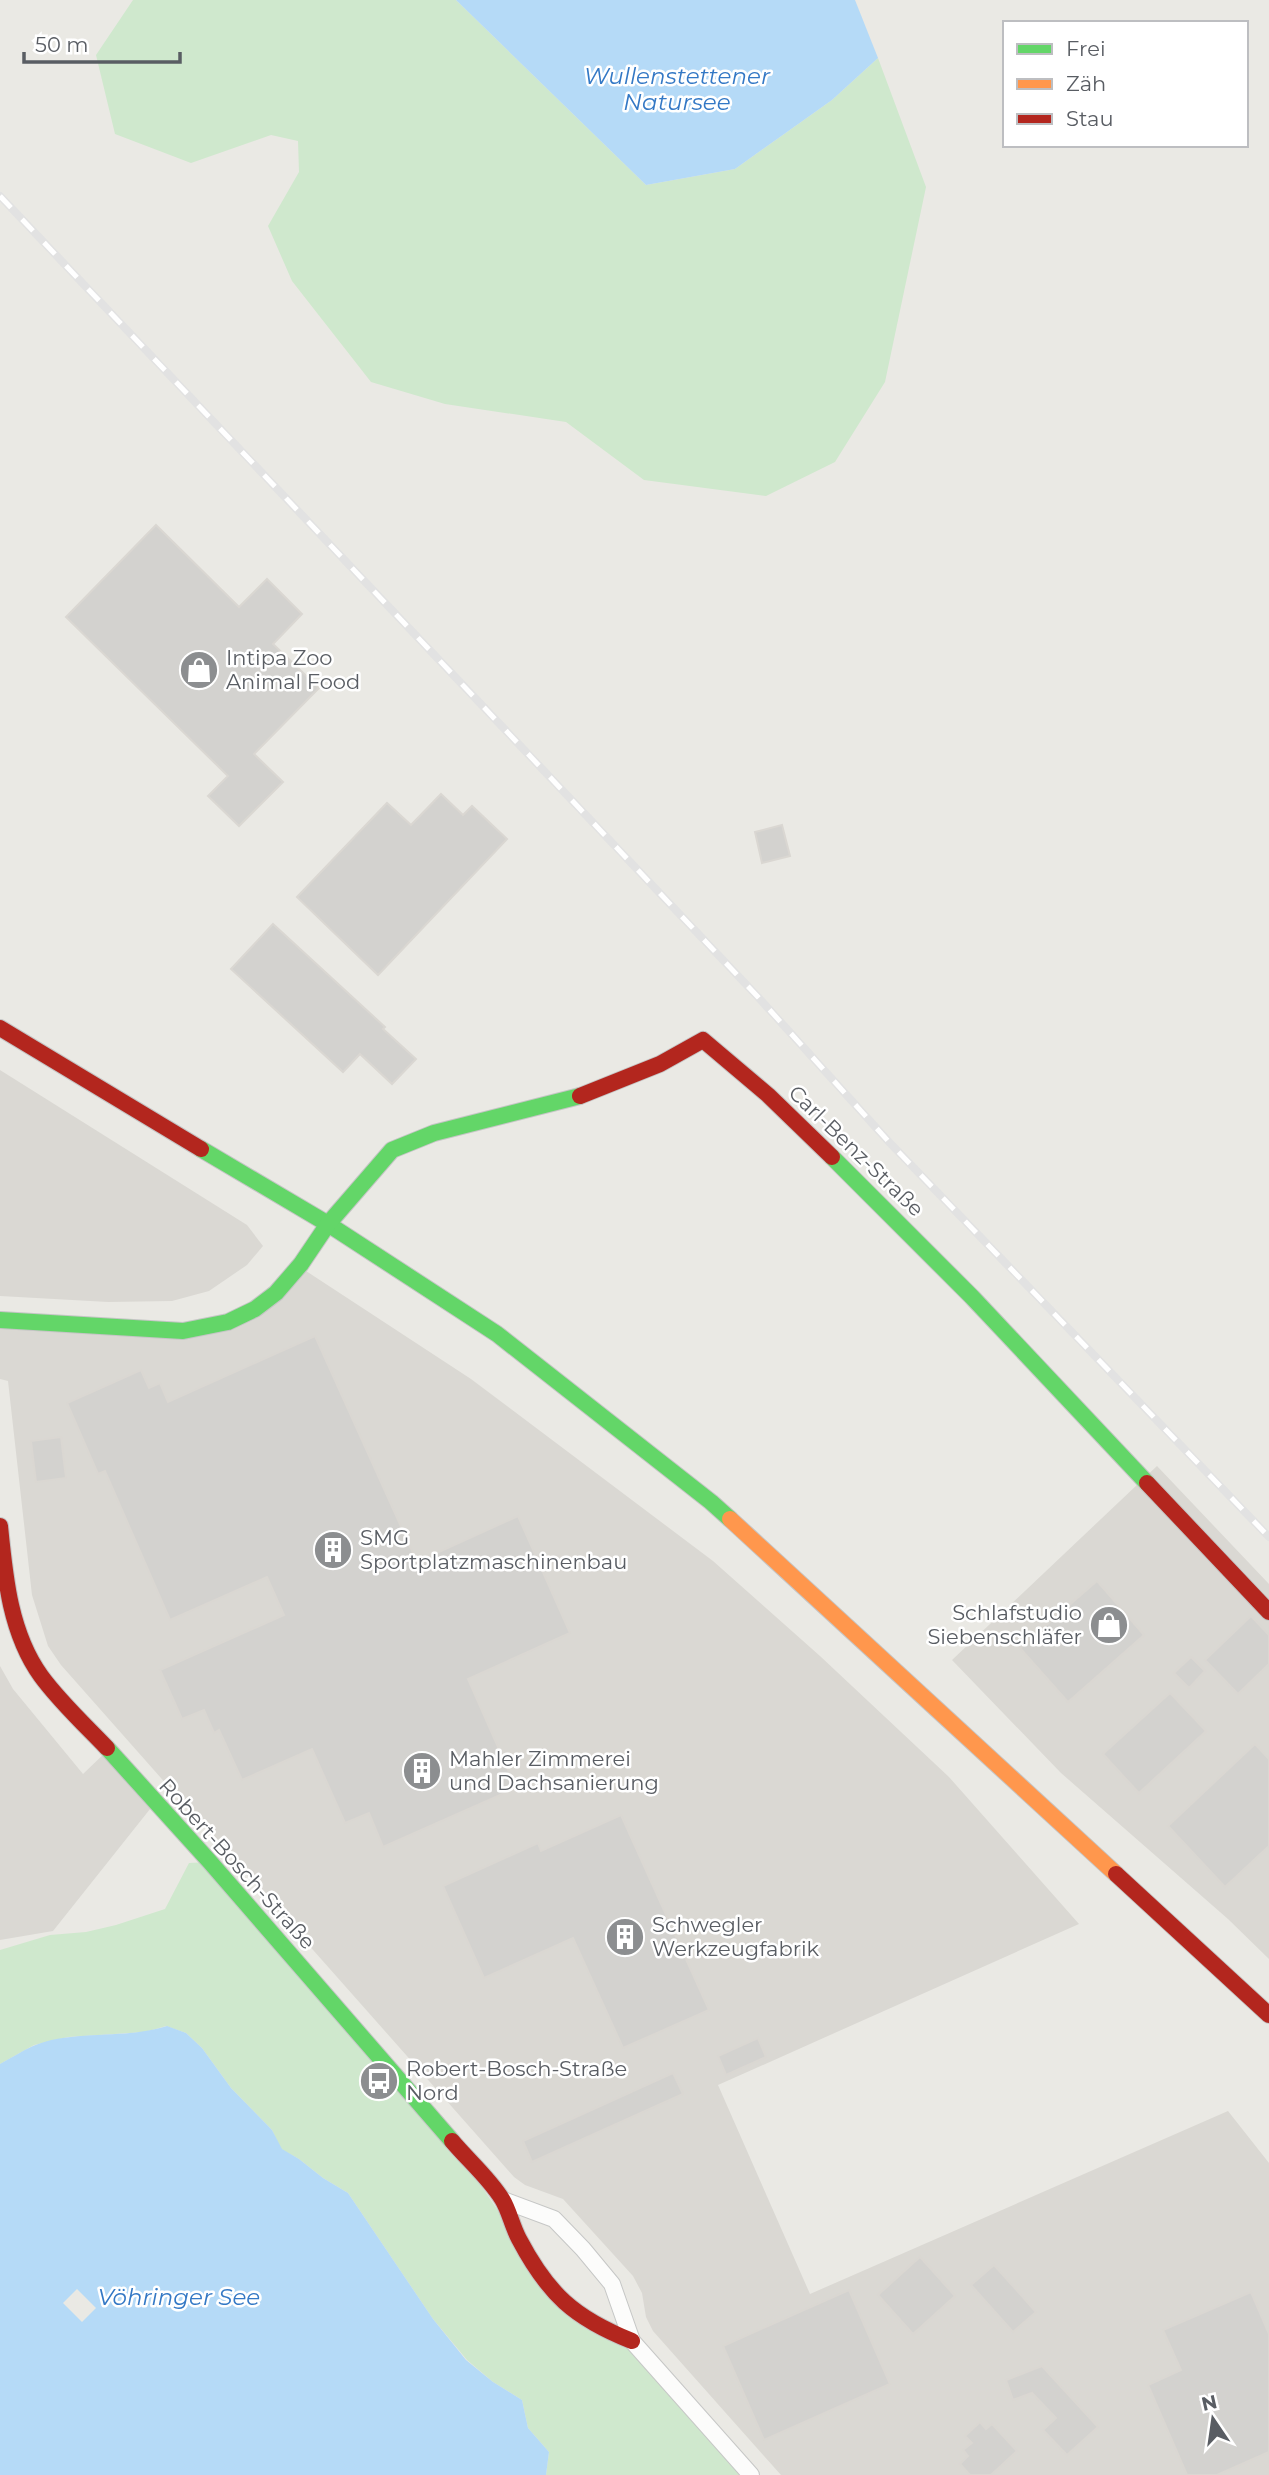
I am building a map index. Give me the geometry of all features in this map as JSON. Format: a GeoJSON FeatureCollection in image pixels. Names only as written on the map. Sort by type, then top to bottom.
{"type":"FeatureCollection","features":[{"type":"Feature","properties":{"kind":"street"},"geometry":{"type":"LineString","coordinates":[[0,1028],[54,1063],[328,1224],[497,1334],[711,1502],[1269,2015]]}},
{"type":"Feature","properties":{"kind":"street","name":"Carl-Benz-Straße"},"geometry":{"type":"LineString","coordinates":[[328,1224],[391,1150],[434,1133],[579,1096],[660,1064],[703,1040],[800,1125],[924,1247],[1269,1612]]}},
{"type":"Feature","properties":{"kind":"street"},"geometry":{"type":"LineString","coordinates":[[0,1320],[184,1331],[228,1322],[276,1293],[301,1264],[328,1224]]}},
{"type":"Feature","properties":{"kind":"street","name":"Robert-Bosch-Straße"},"geometry":{"type":"LineString","coordinates":[[0,1526],[5,1577],[17,1628],[28,1657],[42,1677],[210,1862],[503,2200],[511,2227],[546,2281],[578,2314],[596,2326],[632,2341]]}},
{"type":"Feature","properties":{"kind":"street","name":"Robert-Bosch-Straße"},"geometry":{"type":"LineString","coordinates":[[503,2200],[554,2219],[583,2249],[612,2284],[632,2341],[751,2475]]}},
{"type":"Feature","properties":{"kind":"shaded area"},"geometry":{"type":"Polygon","coordinates":[[[0,1070],[247,1225],[263,1246],[247,1265],[209,1291],[172,1301],[108,1302],[0,1296],[0,1070]]]}},
{"type":"Feature","properties":{"kind":"shaded area"},"geometry":{"type":"Polygon","coordinates":[[[303,1269],[471,1379],[713,1561],[820,1656],[949,1777],[1079,1924],[718,2085],[810,2294],[1228,2111],[1269,2163],[1269,2475],[781,2475],[653,2331],[646,2317],[642,2293],[633,2276],[563,2199],[525,2185],[514,2177],[61,1665],[48,1646],[32,1595],[8,1381],[0,1379],[0,1321],[228,1323],[303,1269]]]}},
{"type":"Feature","properties":{"kind":"shaded area"},"geometry":{"type":"Polygon","coordinates":[[[1157,1466],[1269,1584],[1269,1959],[1228,1919],[1061,1773],[952,1660],[1157,1466]]]}},
{"type":"Feature","properties":{"kind":"shaded area"},"geometry":{"type":"Polygon","coordinates":[[[0,1666],[13,1689],[83,1774],[106,1752],[154,1804],[53,1931],[0,1940],[0,1666]]]}},
{"type":"Feature","properties":{"kind":"green space"},"geometry":{"type":"Polygon","coordinates":[[[133,0],[456,0],[646,185],[735,169],[832,100],[878,58],[926,187],[885,382],[835,462],[766,496],[644,480],[566,422],[445,404],[371,382],[292,281],[268,226],[299,172],[298,141],[271,135],[191,163],[115,134],[96,55],[133,0]]]}},
{"type":"Feature","properties":{"kind":"green space"},"geometry":{"type":"Polygon","coordinates":[[[209,1862],[445,2133],[546,2281],[632,2342],[751,2475],[546,2475],[549,2452],[528,2428],[522,2400],[493,2382],[467,2360],[433,2319],[348,2193],[281,2149],[272,2130],[231,2088],[202,2048],[186,2033],[166,2026],[145,2032],[68,2037],[34,2045],[0,2064],[0,1950],[50,1935],[86,1932],[116,1925],[165,1909],[189,1863],[209,1862]]]}},
{"type":"Feature","properties":{"kind":"water","name":"Wullenstettener Natursee"},"geometry":{"type":"Polygon","coordinates":[[[456,0],[855,0],[878,58],[832,100],[735,169],[646,185],[456,0]]]}},
{"type":"Feature","properties":{"kind":"water","name":"Vöhringer See"},"geometry":{"type":"Polygon","coordinates":[[[167,2026],[186,2033],[202,2048],[231,2088],[272,2130],[282,2149],[348,2193],[433,2319],[466,2360],[493,2382],[522,2400],[528,2428],[549,2452],[546,2475],[0,2475],[0,2064],[48,2041],[134,2033],[167,2026]]]}},
{"type":"Feature","properties":{"kind":"pier"},"geometry":{"type":"Polygon","coordinates":[[[77,2289],[96,2308],[82,2322],[63,2303],[77,2289]]]}},
{"type":"Feature","properties":{"kind":"building"},"geometry":{"type":"Polygon","coordinates":[[[156,525],[239,607],[267,579],[302,614],[273,644],[319,688],[254,754],[283,782],[239,826],[208,796],[228,776],[66,617],[156,525]]]}},
{"type":"Feature","properties":{"kind":"building"},"geometry":{"type":"Polygon","coordinates":[[[441,794],[463,815],[472,806],[507,839],[378,975],[297,897],[387,803],[411,825],[441,794]]]}},
{"type":"Feature","properties":{"kind":"building"},"geometry":{"type":"Polygon","coordinates":[[[782,825],[790,856],[762,863],[755,832],[782,825]]]}},
{"type":"Feature","properties":{"kind":"building"},"geometry":{"type":"Polygon","coordinates":[[[273,924],[416,1059],[392,1084],[360,1054],[343,1072],[231,969],[273,924]]]}},
{"type":"Feature","properties":{"kind":"building","name":"SMG Sportplatzmaschinenbau"},"geometry":{"type":"Polygon","coordinates":[[[315,1336],[417,1562],[518,1516],[570,1633],[468,1679],[516,1788],[383,1847],[369,1813],[345,1823],[312,1749],[242,1780],[219,1730],[214,1733],[204,1710],[182,1719],[160,1670],[284,1615],[267,1577],[170,1620],[105,1471],[98,1474],[67,1403],[141,1370],[149,1388],[160,1383],[168,1402],[315,1336]]]}},
{"type":"Feature","properties":{"kind":"building"},"geometry":{"type":"Polygon","coordinates":[[[61,1437],[66,1478],[36,1482],[31,1441],[61,1437]]]}},
{"type":"Feature","properties":{"kind":"building"},"geometry":{"type":"Polygon","coordinates":[[[1097,1581],[1144,1635],[1068,1702],[1020,1648],[1097,1581]]]}},
{"type":"Feature","properties":{"kind":"building"},"geometry":{"type":"Polygon","coordinates":[[[1251,1616],[1269,1635],[1269,1664],[1238,1694],[1205,1660],[1251,1616]]]}},
{"type":"Feature","properties":{"kind":"building"},"geometry":{"type":"Polygon","coordinates":[[[1191,1657],[1205,1671],[1189,1688],[1174,1673],[1191,1657]]]}},
{"type":"Feature","properties":{"kind":"building"},"geometry":{"type":"Polygon","coordinates":[[[1170,1693],[1206,1731],[1139,1793],[1103,1754],[1170,1693]]]}},
{"type":"Feature","properties":{"kind":"building"},"geometry":{"type":"Polygon","coordinates":[[[1255,1744],[1269,1759],[1269,1846],[1225,1887],[1168,1826],[1255,1744]]]}},
{"type":"Feature","properties":{"kind":"building","name":"Schwegler Werkzeugfabrik"},"geometry":{"type":"Polygon","coordinates":[[[621,1815],[709,2010],[623,2048],[573,1938],[484,1978],[443,1886],[538,1843],[541,1851],[621,1815]]]}},
{"type":"Feature","properties":{"kind":"building"},"geometry":{"type":"Polygon","coordinates":[[[758,2038],[766,2057],[726,2075],[718,2056],[758,2038]]]}},
{"type":"Feature","properties":{"kind":"building"},"geometry":{"type":"Polygon","coordinates":[[[673,2073],[683,2094],[532,2162],[523,2141],[673,2073]]]}},
{"type":"Feature","properties":{"kind":"building"},"geometry":{"type":"Polygon","coordinates":[[[920,2257],[955,2296],[913,2334],[878,2295],[920,2257]]]}},
{"type":"Feature","properties":{"kind":"building"},"geometry":{"type":"Polygon","coordinates":[[[994,2265],[1036,2312],[1013,2332],[971,2285],[994,2265]]]}},
{"type":"Feature","properties":{"kind":"building"},"geometry":{"type":"Polygon","coordinates":[[[849,2290],[890,2384],[764,2440],[723,2346],[849,2290]]]}},
{"type":"Feature","properties":{"kind":"building"},"geometry":{"type":"Polygon","coordinates":[[[1251,2292],[1269,2334],[1269,2452],[1217,2475],[1187,2475],[1148,2385],[1181,2370],[1163,2330],[1251,2292]]]}},
{"type":"Feature","properties":{"kind":"building"},"geometry":{"type":"Polygon","coordinates":[[[1042,2366],[1098,2427],[1067,2455],[1043,2430],[1056,2418],[1032,2393],[1013,2400],[1006,2380],[1042,2366]]]}},
{"type":"Feature","properties":{"kind":"building"},"geometry":{"type":"Polygon","coordinates":[[[980,2422],[986,2429],[992,2424],[1017,2451],[991,2475],[970,2475],[960,2464],[968,2456],[963,2450],[972,2443],[965,2436],[980,2422]]]}},
{"type":"Feature","properties":{"kind":"railway"},"geometry":{"type":"LineString","coordinates":[[0,196],[758,997],[889,1142],[1269,1537]]}},
{"type":"Feature","properties":{"kind":"traffic: fast"},"geometry":{"type":"LineString","coordinates":[[0,1320],[183,1331],[228,1322],[255,1309],[276,1293],[301,1264],[328,1224],[392,1150],[434,1133],[580,1096]]}},
{"type":"Feature","properties":{"kind":"traffic: fast"},"geometry":{"type":"LineString","coordinates":[[201,1149],[328,1224],[497,1334],[730,1519]]}},
{"type":"Feature","properties":{"kind":"traffic: fast"},"geometry":{"type":"LineString","coordinates":[[832,1157],[972,1297],[1147,1483]]}},
{"type":"Feature","properties":{"kind":"traffic: fast"},"geometry":{"type":"LineString","coordinates":[[107,1748],[210,1862],[452,2141]]}},
{"type":"Feature","properties":{"kind":"traffic: slow"},"geometry":{"type":"LineString","coordinates":[[730,1519],[1116,1874]]}},
{"type":"Feature","properties":{"kind":"traffic: jam"},"geometry":{"type":"LineString","coordinates":[[0,1028],[201,1149]]}},
{"type":"Feature","properties":{"kind":"traffic: jam"},"geometry":{"type":"LineString","coordinates":[[580,1096],[660,1064],[703,1040],[768,1095],[832,1157]]}},
{"type":"Feature","properties":{"kind":"traffic: jam"},"geometry":{"type":"LineString","coordinates":[[1147,1483],[1269,1612]]}},
{"type":"Feature","properties":{"kind":"traffic: jam"},"geometry":{"type":"LineString","coordinates":[[0,1526],[11,1604],[22,1642],[41,1676],[56,1695],[107,1748]]}},
{"type":"Feature","properties":{"kind":"traffic: jam"},"geometry":{"type":"LineString","coordinates":[[1116,1874],[1269,2015]]}},
{"type":"Feature","properties":{"kind":"traffic: jam"},"geometry":{"type":"LineString","coordinates":[[452,2141],[497,2191],[530,2258],[552,2289],[578,2313],[632,2341]]}},
{"type":"Feature","properties":{"kind":"place","name":"Intipa Zoo Animal Food"},"geometry":{"type":"Point","coordinates":[199,670]}},
{"type":"Feature","properties":{"kind":"place","name":"SMG Sportplatzmaschinenbau"},"geometry":{"type":"Point","coordinates":[333,1550]}},
{"type":"Feature","properties":{"kind":"place","name":"Schlafstudio Siebenschläfer"},"geometry":{"type":"Point","coordinates":[1109,1625]}},
{"type":"Feature","properties":{"kind":"place","name":"Mahler Zimmerei und Dachsanierung"},"geometry":{"type":"Point","coordinates":[422,1771]}},
{"type":"Feature","properties":{"kind":"place","name":"Schwegler Werkzeugfabrik"},"geometry":{"type":"Point","coordinates":[625,1937]}},
{"type":"Feature","properties":{"kind":"place","name":"Robert-Bosch-Straße Nord"},"geometry":{"type":"Point","coordinates":[379,2081]}}]}
